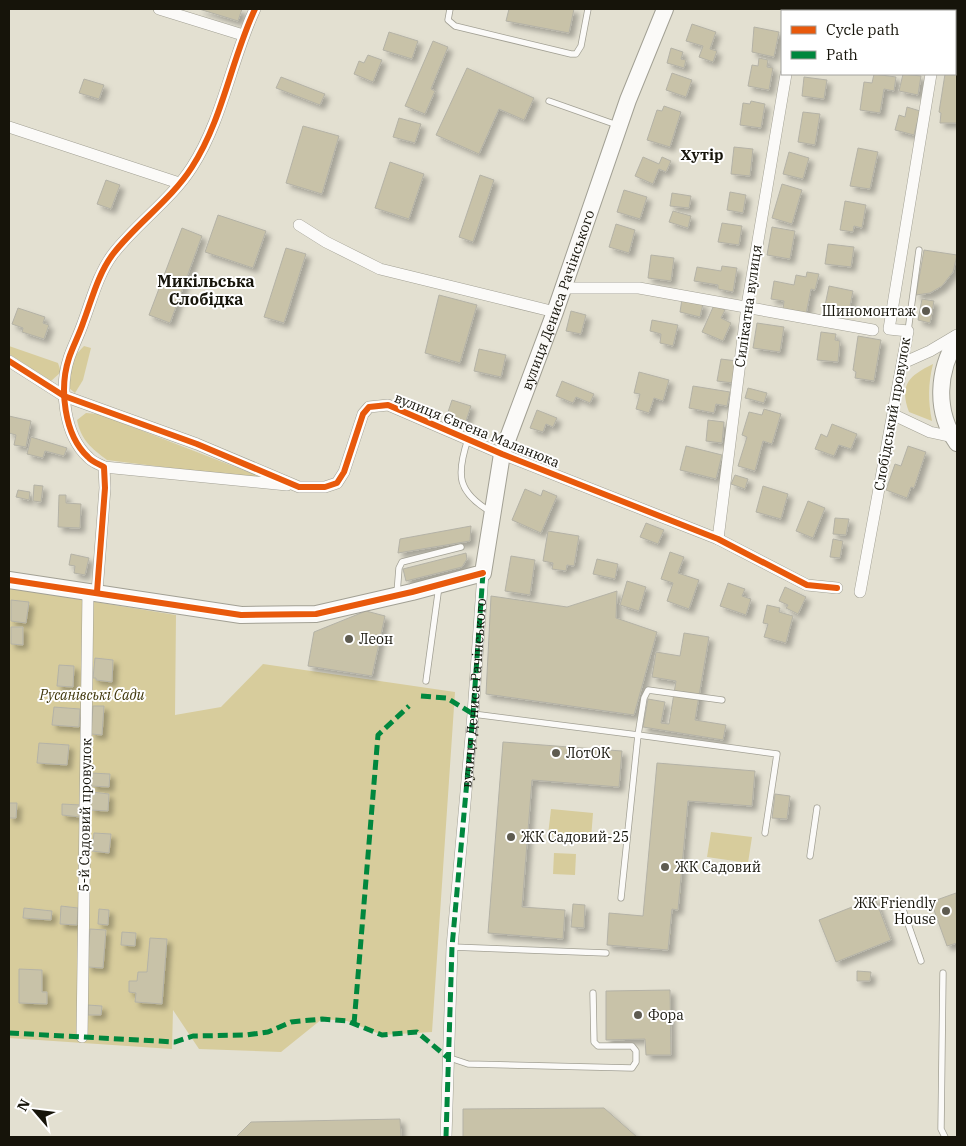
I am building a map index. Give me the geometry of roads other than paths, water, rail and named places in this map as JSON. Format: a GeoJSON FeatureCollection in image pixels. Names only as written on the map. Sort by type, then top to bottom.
{"type":"FeatureCollection","features":[{"type":"Feature","properties":{"kind":"main road","name":"вулиця Дениса Рачінського"},"geometry":{"type":"LineString","coordinates":[[483,573],[502,454],[555,312],[619,126],[665,9]]}},
{"type":"Feature","properties":{"kind":"main road"},"geometry":{"type":"LineString","coordinates":[[955,440],[946,422],[941,399],[942,376],[948,353],[957,337]]}},
{"type":"Feature","properties":{"kind":"main road"},"geometry":{"type":"LineString","coordinates":[[9,580],[241,615],[270,616],[316,614],[396,596],[483,573]]}},
{"type":"Feature","properties":{"kind":"street"},"geometry":{"type":"LineString","coordinates":[[159,9],[243,35]]}},
{"type":"Feature","properties":{"kind":"street"},"geometry":{"type":"LineString","coordinates":[[92,592],[105,488],[104,467],[89,458],[79,447],[73,436],[64,396],[68,360],[98,279],[113,254],[191,168],[200,152],[225,91],[243,35],[255,9]]}},
{"type":"Feature","properties":{"kind":"street","name":"Силікатна вулиця"},"geometry":{"type":"LineString","coordinates":[[718,540],[747,306],[786,75]]}},
{"type":"Feature","properties":{"kind":"street","name":"Слобідський провулок"},"geometry":{"type":"LineString","coordinates":[[860,592],[908,331],[889,329],[931,75]]}},
{"type":"Feature","properties":{"kind":"street"},"geometry":{"type":"LineString","coordinates":[[9,127],[178,183]]}},
{"type":"Feature","properties":{"kind":"street"},"geometry":{"type":"LineString","coordinates":[[299,225],[326,242],[380,269],[555,312]]}},
{"type":"Feature","properties":{"kind":"street"},"geometry":{"type":"LineString","coordinates":[[563,288],[639,288],[873,330]]}},
{"type":"Feature","properties":{"kind":"street"},"geometry":{"type":"LineString","coordinates":[[903,363],[957,337]]}},
{"type":"Feature","properties":{"kind":"street","name":"вулиця Євгена Маланюка"},"geometry":{"type":"LineString","coordinates":[[9,360],[64,396],[197,444],[300,487]]}},
{"type":"Feature","properties":{"kind":"street","name":"вулиця Євгена Маланюка"},"geometry":{"type":"LineString","coordinates":[[104,467],[325,488],[337,483],[344,472],[362,414],[369,407],[388,405],[502,454],[718,540],[807,585],[838,588]]}},
{"type":"Feature","properties":{"kind":"street"},"geometry":{"type":"LineString","coordinates":[[894,415],[930,432],[955,440]]}},
{"type":"Feature","properties":{"kind":"street","name":"вулиця Дениса Рачінського"},"geometry":{"type":"LineString","coordinates":[[446,1137],[452,947],[473,714],[483,573]]}},
{"type":"Feature","properties":{"kind":"street","name":"5-й Садовий провулок"},"geometry":{"type":"LineString","coordinates":[[82,1037],[92,592]]}},
{"type":"Feature","properties":{"kind":"lane"},"geometry":{"type":"LineString","coordinates":[[450,9],[448,20],[455,26],[571,54],[576,54],[581,46],[588,9]]}},
{"type":"Feature","properties":{"kind":"lane"},"geometry":{"type":"LineString","coordinates":[[549,101],[619,126]]}},
{"type":"Feature","properties":{"kind":"lane"},"geometry":{"type":"LineString","coordinates":[[908,331],[919,250]]}},
{"type":"Feature","properties":{"kind":"lane"},"geometry":{"type":"LineString","coordinates":[[468,439],[460,468],[460,480],[465,491],[477,504],[492,513]]}},
{"type":"Feature","properties":{"kind":"lane"},"geometry":{"type":"LineString","coordinates":[[396,596],[399,568],[402,562],[462,547]]}},
{"type":"Feature","properties":{"kind":"lane"},"geometry":{"type":"LineString","coordinates":[[426,681],[440,585]]}},
{"type":"Feature","properties":{"kind":"lane"},"geometry":{"type":"LineString","coordinates":[[621,898],[638,735],[644,698],[648,690],[722,700]]}},
{"type":"Feature","properties":{"kind":"lane"},"geometry":{"type":"LineString","coordinates":[[473,714],[777,754],[766,833]]}},
{"type":"Feature","properties":{"kind":"lane"},"geometry":{"type":"LineString","coordinates":[[810,856],[817,808]]}},
{"type":"Feature","properties":{"kind":"lane"},"geometry":{"type":"LineString","coordinates":[[900,901],[921,961]]}},
{"type":"Feature","properties":{"kind":"lane"},"geometry":{"type":"LineString","coordinates":[[452,947],[606,953]]}},
{"type":"Feature","properties":{"kind":"lane"},"geometry":{"type":"LineString","coordinates":[[943,973],[941,1129],[945,1137]]}},
{"type":"Feature","properties":{"kind":"lane"},"geometry":{"type":"LineString","coordinates":[[448,1057],[468,1064],[632,1068],[636,1062],[636,1051],[632,1046],[598,1046],[594,1042],[593,993]]}},
{"type":"Feature","properties":{"kind":"place","name":"Шиномонтаж"},"geometry":{"type":"Point","coordinates":[926,311]}},
{"type":"Feature","properties":{"kind":"place","name":"Леон"},"geometry":{"type":"Point","coordinates":[349,639]}},
{"type":"Feature","properties":{"kind":"place","name":"ЛотОК"},"geometry":{"type":"Point","coordinates":[556,753]}},
{"type":"Feature","properties":{"kind":"place","name":"ЖК Садовий-25"},"geometry":{"type":"Point","coordinates":[511,837]}},
{"type":"Feature","properties":{"kind":"place","name":"ЖК Садовий"},"geometry":{"type":"Point","coordinates":[665,867]}},
{"type":"Feature","properties":{"kind":"place","name":"ЖК Friendly House"},"geometry":{"type":"Point","coordinates":[946,911]}},
{"type":"Feature","properties":{"kind":"place","name":"Фора"},"geometry":{"type":"Point","coordinates":[638,1015]}},
{"type":"Feature","properties":{"kind":"district","name":"Хутір"},"geometry":{"type":"Point","coordinates":[702,154]}},
{"type":"Feature","properties":{"kind":"district","name":"Микільська Слобідка"},"geometry":{"type":"Point","coordinates":[206,290]}},
{"type":"Feature","properties":{"kind":"park label","name":"Русанівські Сади"},"geometry":{"type":"Point","coordinates":[92,695]}}]}
